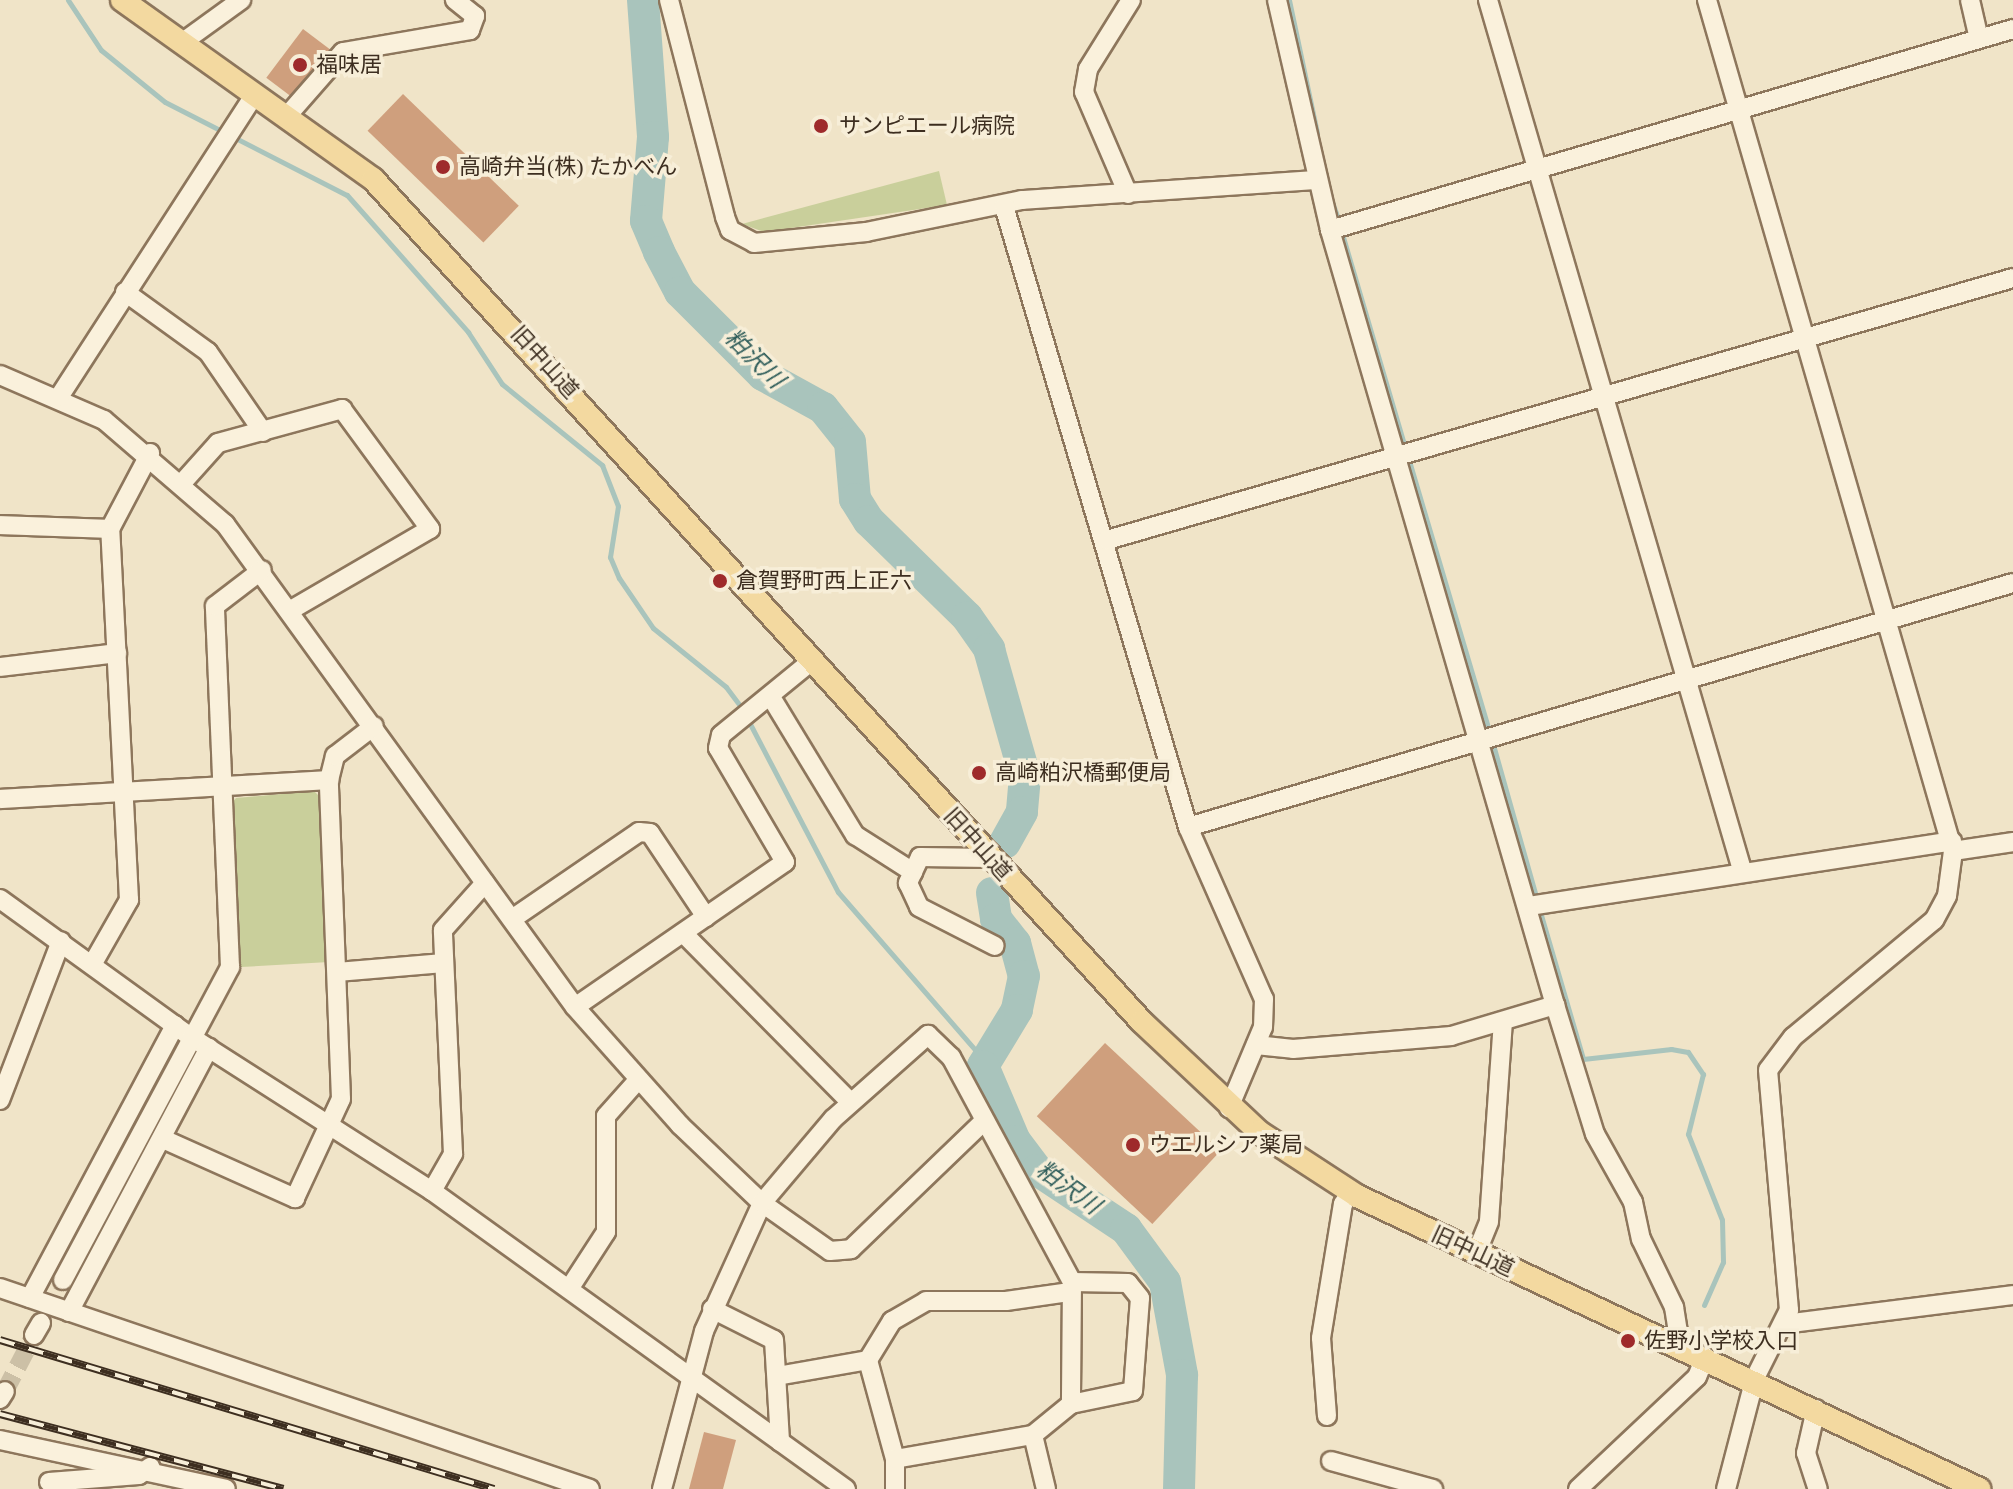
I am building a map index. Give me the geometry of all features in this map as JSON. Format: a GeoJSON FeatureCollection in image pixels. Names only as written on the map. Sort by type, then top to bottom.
{"type":"FeatureCollection","features":[{"type":"Feature","properties":{"kind":"main road","name":"旧中山道"},"geometry":{"type":"LineString","coordinates":[[122,0],[373,179],[442,250],[990,858],[1229,1108],[1351,1192],[1476,1254],[1755,1378],[1979,1489]]}},
{"type":"Feature","properties":{"kind":"street"},"geometry":{"type":"LineString","coordinates":[[183,42],[241,0]]}},
{"type":"Feature","properties":{"kind":"street"},"geometry":{"type":"LineString","coordinates":[[287,116],[343,52],[470,30],[475,16],[455,0]]}},
{"type":"Feature","properties":{"kind":"street"},"geometry":{"type":"LineString","coordinates":[[669,0],[725,217],[739,237],[771,245],[1004,206],[1317,180]]}},
{"type":"Feature","properties":{"kind":"street"},"geometry":{"type":"LineString","coordinates":[[1128,194],[1084,92],[1088,69],[1131,0]]}},
{"type":"Feature","properties":{"kind":"street"},"geometry":{"type":"LineString","coordinates":[[1277,0],[1330,230],[1481,740],[1555,1005],[1595,1134],[1633,1202],[1641,1239],[1674,1307],[1680,1346]]}},
{"type":"Feature","properties":{"kind":"street"},"geometry":{"type":"LineString","coordinates":[[1488,0],[1742,870]]}},
{"type":"Feature","properties":{"kind":"street"},"geometry":{"type":"LineString","coordinates":[[1707,0],[1953,846],[1947,896],[1934,920],[1793,1037],[1768,1070],[1784,1324],[1755,1378],[1726,1489]]}},
{"type":"Feature","properties":{"kind":"street"},"geometry":{"type":"LineString","coordinates":[[1970,0],[1979,38]]}},
{"type":"Feature","properties":{"kind":"street"},"geometry":{"type":"LineString","coordinates":[[1330,230],[1537,165],[2013,29]]}},
{"type":"Feature","properties":{"kind":"street"},"geometry":{"type":"LineString","coordinates":[[59,397],[255,94]]}},
{"type":"Feature","properties":{"kind":"street"},"geometry":{"type":"LineString","coordinates":[[1004,206],[1107,540],[1188,827],[1261,990],[1265,1013],[1256,1045],[1229,1108]]}},
{"type":"Feature","properties":{"kind":"street"},"geometry":{"type":"LineString","coordinates":[[1107,540],[2013,278]]}},
{"type":"Feature","properties":{"kind":"street"},"geometry":{"type":"LineString","coordinates":[[125,292],[208,352],[263,432]]}},
{"type":"Feature","properties":{"kind":"street"},"geometry":{"type":"LineString","coordinates":[[0,375],[59,397],[150,453],[183,482],[262,570],[575,1007],[638,1080],[762,1203],[830,1251],[851,1249],[984,1121]]}},
{"type":"Feature","properties":{"kind":"street"},"geometry":{"type":"LineString","coordinates":[[183,482],[218,443],[342,409],[430,529],[291,610]]}},
{"type":"Feature","properties":{"kind":"street"},"geometry":{"type":"LineString","coordinates":[[93,963],[129,900],[110,529],[150,453]]}},
{"type":"Feature","properties":{"kind":"street"},"geometry":{"type":"LineString","coordinates":[[0,525],[110,529]]}},
{"type":"Feature","properties":{"kind":"street"},"geometry":{"type":"LineString","coordinates":[[30,1298],[182,1030],[230,967],[215,606],[262,570]]}},
{"type":"Feature","properties":{"kind":"street"},"geometry":{"type":"LineString","coordinates":[[1188,827],[2013,583]]}},
{"type":"Feature","properties":{"kind":"street"},"geometry":{"type":"LineString","coordinates":[[0,667],[117,653]]}},
{"type":"Feature","properties":{"kind":"street"},"geometry":{"type":"LineString","coordinates":[[575,1007],[785,862],[718,748],[743,719],[813,660]]}},
{"type":"Feature","properties":{"kind":"street"},"geometry":{"type":"LineString","coordinates":[[771,697],[855,835],[913,872]]}},
{"type":"Feature","properties":{"kind":"street"},"geometry":{"type":"LineString","coordinates":[[163,1139],[295,1198],[341,1099],[329,780],[335,756],[374,726]]}},
{"type":"Feature","properties":{"kind":"street"},"geometry":{"type":"LineString","coordinates":[[0,799],[329,780]]}},
{"type":"Feature","properties":{"kind":"street"},"geometry":{"type":"LineString","coordinates":[[512,919],[639,832],[650,833],[706,917]]}},
{"type":"Feature","properties":{"kind":"street"},"geometry":{"type":"LineString","coordinates":[[1529,906],[1742,870],[2013,842]]}},
{"type":"Feature","properties":{"kind":"street"},"geometry":{"type":"LineString","coordinates":[[990,858],[920,857],[913,872],[910,899],[995,946]]}},
{"type":"Feature","properties":{"kind":"street"},"geometry":{"type":"LineString","coordinates":[[432,1191],[453,1154],[443,930],[485,883]]}},
{"type":"Feature","properties":{"kind":"street"},"geometry":{"type":"LineString","coordinates":[[0,899],[182,1030],[432,1191],[688,1379],[846,1489]]}},
{"type":"Feature","properties":{"kind":"street"},"geometry":{"type":"LineString","coordinates":[[683,933],[850,1102]]}},
{"type":"Feature","properties":{"kind":"street"},"geometry":{"type":"LineString","coordinates":[[0,1100],[61,941]]}},
{"type":"Feature","properties":{"kind":"street"},"geometry":{"type":"LineString","coordinates":[[337,972],[444,963]]}},
{"type":"Feature","properties":{"kind":"street"},"geometry":{"type":"LineString","coordinates":[[1256,1045],[1293,1049],[1451,1036],[1555,1005]]}},
{"type":"Feature","properties":{"kind":"street"},"geometry":{"type":"LineString","coordinates":[[1476,1254],[1489,1221],[1503,1021]]}},
{"type":"Feature","properties":{"kind":"street"},"geometry":{"type":"LineString","coordinates":[[63,1280],[182,1030]]}},
{"type":"Feature","properties":{"kind":"street"},"geometry":{"type":"LineString","coordinates":[[662,1489],[688,1379],[712,1309],[762,1203],[850,1102],[928,1035],[951,1057],[1071,1287],[1071,1404]]}},
{"type":"Feature","properties":{"kind":"street"},"geometry":{"type":"LineString","coordinates":[[69,1312],[209,1048]]}},
{"type":"Feature","properties":{"kind":"street"},"geometry":{"type":"LineString","coordinates":[[569,1289],[606,1232],[606,1116],[638,1080]]}},
{"type":"Feature","properties":{"kind":"street"},"geometry":{"type":"LineString","coordinates":[[1327,1416],[1321,1338],[1343,1204],[1351,1192]]}},
{"type":"Feature","properties":{"kind":"street"},"geometry":{"type":"LineString","coordinates":[[895,1459],[1033,1435],[1071,1404],[1133,1391],[1140,1298],[1128,1283],[1071,1287],[1006,1301],[926,1301],[892,1321],[868,1360],[895,1459],[895,1489]]}},
{"type":"Feature","properties":{"kind":"street"},"geometry":{"type":"LineString","coordinates":[[0,1288],[590,1489]]}},
{"type":"Feature","properties":{"kind":"street"},"geometry":{"type":"LineString","coordinates":[[1784,1324],[2013,1295]]}},
{"type":"Feature","properties":{"kind":"street"},"geometry":{"type":"LineString","coordinates":[[712,1309],[774,1340],[780,1442]]}},
{"type":"Feature","properties":{"kind":"street"},"geometry":{"type":"LineString","coordinates":[[1578,1489],[1697,1377],[1705,1357]]}},
{"type":"Feature","properties":{"kind":"street"},"geometry":{"type":"LineString","coordinates":[[777,1376],[868,1360]]}},
{"type":"Feature","properties":{"kind":"street"},"geometry":{"type":"LineString","coordinates":[[1816,1409],[1806,1453],[1818,1489]]}},
{"type":"Feature","properties":{"kind":"street"},"geometry":{"type":"LineString","coordinates":[[1033,1435],[1046,1489]]}},
{"type":"Feature","properties":{"kind":"street"},"geometry":{"type":"LineString","coordinates":[[0,1440],[150,1467],[226,1489]]}},
{"type":"Feature","properties":{"kind":"street"},"geometry":{"type":"LineString","coordinates":[[1331,1461],[1433,1489]]}},
{"type":"Feature","properties":{"kind":"street"},"geometry":{"type":"LineString","coordinates":[[49,1482],[139,1475],[150,1467]]}},
{"type":"Feature","properties":{"kind":"green space"},"geometry":{"type":"Polygon","coordinates":[[[939,171],[947,205],[764,232],[742,224],[939,171]]]}},
{"type":"Feature","properties":{"kind":"green space"},"geometry":{"type":"Polygon","coordinates":[[[314,791],[322,799],[329,962],[241,967],[230,805],[236,798],[314,791]]]}},
{"type":"Feature","properties":{"kind":"building","name":"福味居"},"geometry":{"type":"Polygon","coordinates":[[[303,29],[334,52],[297,101],[266,78],[303,29]]]}},
{"type":"Feature","properties":{"kind":"building","name":"高崎弁当(株) たかべん"},"geometry":{"type":"Polygon","coordinates":[[[403,94],[519,206],[483,243],[368,131],[403,94]]]}},
{"type":"Feature","properties":{"kind":"building"},"geometry":{"type":"Polygon","coordinates":[[[1105,1043],[1221,1151],[1152,1224],[1037,1116],[1105,1043]]]}},
{"type":"Feature","properties":{"kind":"building"},"geometry":{"type":"Polygon","coordinates":[[[704,1432],[736,1440],[723,1489],[689,1489],[704,1432]]]}},
{"type":"Feature","properties":{"kind":"waterway"},"geometry":{"type":"LineString","coordinates":[[68,0],[101,50],[165,102],[347,195],[468,332],[502,384],[602,465],[618,506],[610,557],[619,578],[653,628],[726,687],[744,711]]}},
{"type":"Feature","properties":{"kind":"waterway","name":"粕沢川"},"geometry":{"type":"LineString","coordinates":[[643,0],[653,137],[646,221],[659,252],[680,292],[763,375],[823,408],[850,442],[855,499],[869,521],[967,617],[989,649],[1025,776],[1022,812],[1005,843]]}},
{"type":"Feature","properties":{"kind":"waterway"},"geometry":{"type":"LineString","coordinates":[[1289,0],[1317,133]]}},
{"type":"Feature","properties":{"kind":"waterway"},"geometry":{"type":"LineString","coordinates":[[1332,202],[1337,216]]}},
{"type":"Feature","properties":{"kind":"waterway"},"geometry":{"type":"LineString","coordinates":[[1343,237],[1404,444]]}},
{"type":"Feature","properties":{"kind":"waterway"},"geometry":{"type":"LineString","coordinates":[[1410,464],[1488,727]]}},
{"type":"Feature","properties":{"kind":"waterway"},"geometry":{"type":"LineString","coordinates":[[748,720],[838,892],[985,1061]]}},
{"type":"Feature","properties":{"kind":"waterway"},"geometry":{"type":"LineString","coordinates":[[1494,748],[1536,896]]}},
{"type":"Feature","properties":{"kind":"waterway","name":"粕沢川"},"geometry":{"type":"LineString","coordinates":[[992,893],[996,919],[1015,943],[1024,976],[1017,1010],[983,1066],[1015,1141],[1037,1170],[1126,1229],[1165,1282],[1182,1375],[1179,1489]]}},
{"type":"Feature","properties":{"kind":"waterway"},"geometry":{"type":"LineString","coordinates":[[1541,915],[1583,1059],[1671,1049],[1688,1052],[1703,1074],[1688,1134],[1722,1220],[1723,1262],[1704,1305]]}},
{"type":"Feature","properties":{"kind":"tunnel"},"geometry":{"type":"LineString","coordinates":[[5,1391],[34,1335]]}},
{"type":"Feature","properties":{"kind":"railway"},"geometry":{"type":"LineString","coordinates":[[0,1340],[494,1489]]}},
{"type":"Feature","properties":{"kind":"railway"},"geometry":{"type":"LineString","coordinates":[[0,1414],[283,1489]]}},
{"type":"Feature","properties":{"kind":"place","name":"福味居"},"geometry":{"type":"Point","coordinates":[300,65]}},
{"type":"Feature","properties":{"kind":"place","name":"サンピエール病院"},"geometry":{"type":"Point","coordinates":[821,126]}},
{"type":"Feature","properties":{"kind":"place","name":"高崎弁当(株) たかべん"},"geometry":{"type":"Point","coordinates":[443,167]}},
{"type":"Feature","properties":{"kind":"place","name":"倉賀野町西上正六"},"geometry":{"type":"Point","coordinates":[720,581]}},
{"type":"Feature","properties":{"kind":"place","name":"高崎粕沢橋郵便局"},"geometry":{"type":"Point","coordinates":[979,773]}},
{"type":"Feature","properties":{"kind":"place","name":"ウエルシア薬局"},"geometry":{"type":"Point","coordinates":[1133,1145]}},
{"type":"Feature","properties":{"kind":"place","name":"佐野小学校入口"},"geometry":{"type":"Point","coordinates":[1628,1341]}}]}
